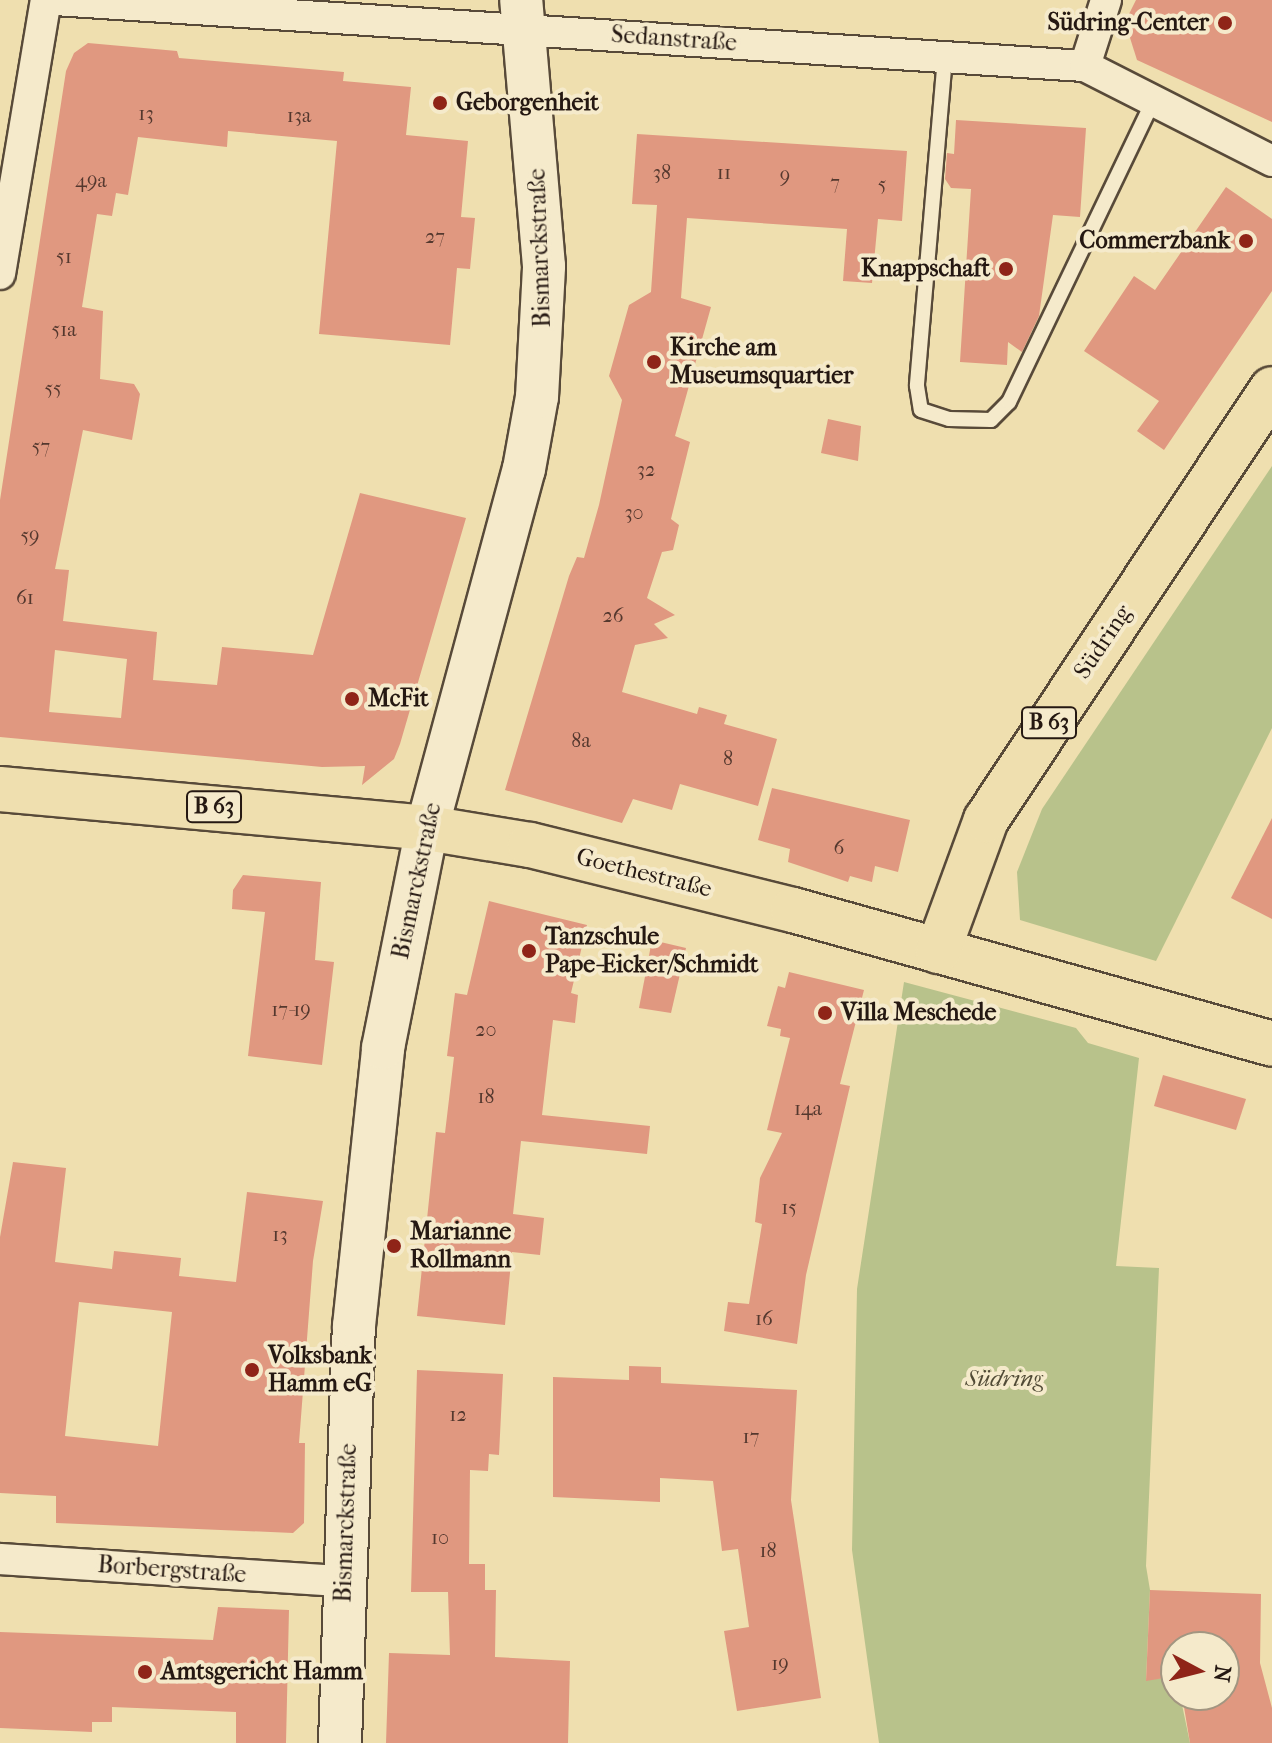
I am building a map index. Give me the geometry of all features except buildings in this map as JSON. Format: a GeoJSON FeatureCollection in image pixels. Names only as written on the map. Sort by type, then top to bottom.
{"type":"FeatureCollection","features":[{"type":"Feature","properties":{"kind":"main road","name":"Südring"},"geometry":{"type":"LineString","coordinates":[[938,951],[986,820],[1272,389]]}},
{"type":"Feature","properties":{"kind":"main road","name":"Goethestraße"},"geometry":{"type":"LineString","coordinates":[[0,789],[427,828],[530,845],[938,951],[1272,1044]]}},
{"type":"Feature","properties":{"kind":"street"},"geometry":{"type":"LineString","coordinates":[[0,274],[46,0]]}},
{"type":"Feature","properties":{"kind":"street","name":"Sedanstraße"},"geometry":{"type":"LineString","coordinates":[[55,0],[522,15],[945,57],[1085,66],[1155,98],[1272,161]]}},
{"type":"Feature","properties":{"kind":"street"},"geometry":{"type":"LineString","coordinates":[[1085,66],[1106,0]]}},
{"type":"Feature","properties":{"kind":"street","name":"Bismarckstraße"},"geometry":{"type":"LineString","coordinates":[[340,1743],[343,1581],[366,1176],[383,1048],[427,828],[524,469],[537,397],[544,266],[522,15]]}},
{"type":"Feature","properties":{"kind":"street","name":"Borbergstraße"},"geometry":{"type":"LineString","coordinates":[[0,1559],[343,1581]]}},
{"type":"Feature","properties":{"kind":"lane"},"geometry":{"type":"LineString","coordinates":[[945,57],[917,386],[921,410],[949,419],[991,420],[1009,402],[1155,98]]}},
{"type":"Feature","properties":{"kind":"green space"},"geometry":{"type":"Polygon","coordinates":[[[1272,466],[1272,728],[1156,961],[1020,920],[1017,872],[1042,809],[1272,466]]]}},
{"type":"Feature","properties":{"kind":"green space","name":"Südring"},"geometry":{"type":"Polygon","coordinates":[[[904,982],[1076,1028],[1088,1043],[1139,1058],[1116,1266],[1159,1268],[1146,1566],[1150,1590],[1146,1680],[1160,1678],[1160,1711],[1183,1711],[1190,1743],[879,1743],[852,1550],[857,1289],[904,982]]]}},
{"type":"Feature","properties":{"kind":"place","name":"Südring-Center"},"geometry":{"type":"Point","coordinates":[1225,23]}},
{"type":"Feature","properties":{"kind":"place","name":"Geborgenheit"},"geometry":{"type":"Point","coordinates":[440,103]}},
{"type":"Feature","properties":{"kind":"place","name":"Commerzbank"},"geometry":{"type":"Point","coordinates":[1246,241]}},
{"type":"Feature","properties":{"kind":"place","name":"Knappschaft"},"geometry":{"type":"Point","coordinates":[1006,269]}},
{"type":"Feature","properties":{"kind":"place","name":"Kirche am Museumsquartier"},"geometry":{"type":"Point","coordinates":[654,362]}},
{"type":"Feature","properties":{"kind":"place","name":"McFit"},"geometry":{"type":"Point","coordinates":[352,699]}},
{"type":"Feature","properties":{"kind":"place","name":"Tanzschule Pape-Eicker/Schmidt"},"geometry":{"type":"Point","coordinates":[529,951]}},
{"type":"Feature","properties":{"kind":"place","name":"Villa Meschede"},"geometry":{"type":"Point","coordinates":[825,1013]}},
{"type":"Feature","properties":{"kind":"place","name":"Marianne Rollmann"},"geometry":{"type":"Point","coordinates":[394,1246]}},
{"type":"Feature","properties":{"kind":"place","name":"Volksbank Hamm eG"},"geometry":{"type":"Point","coordinates":[252,1370]}},
{"type":"Feature","properties":{"kind":"place","name":"Amtsgericht Hamm"},"geometry":{"type":"Point","coordinates":[145,1672]}}]}
